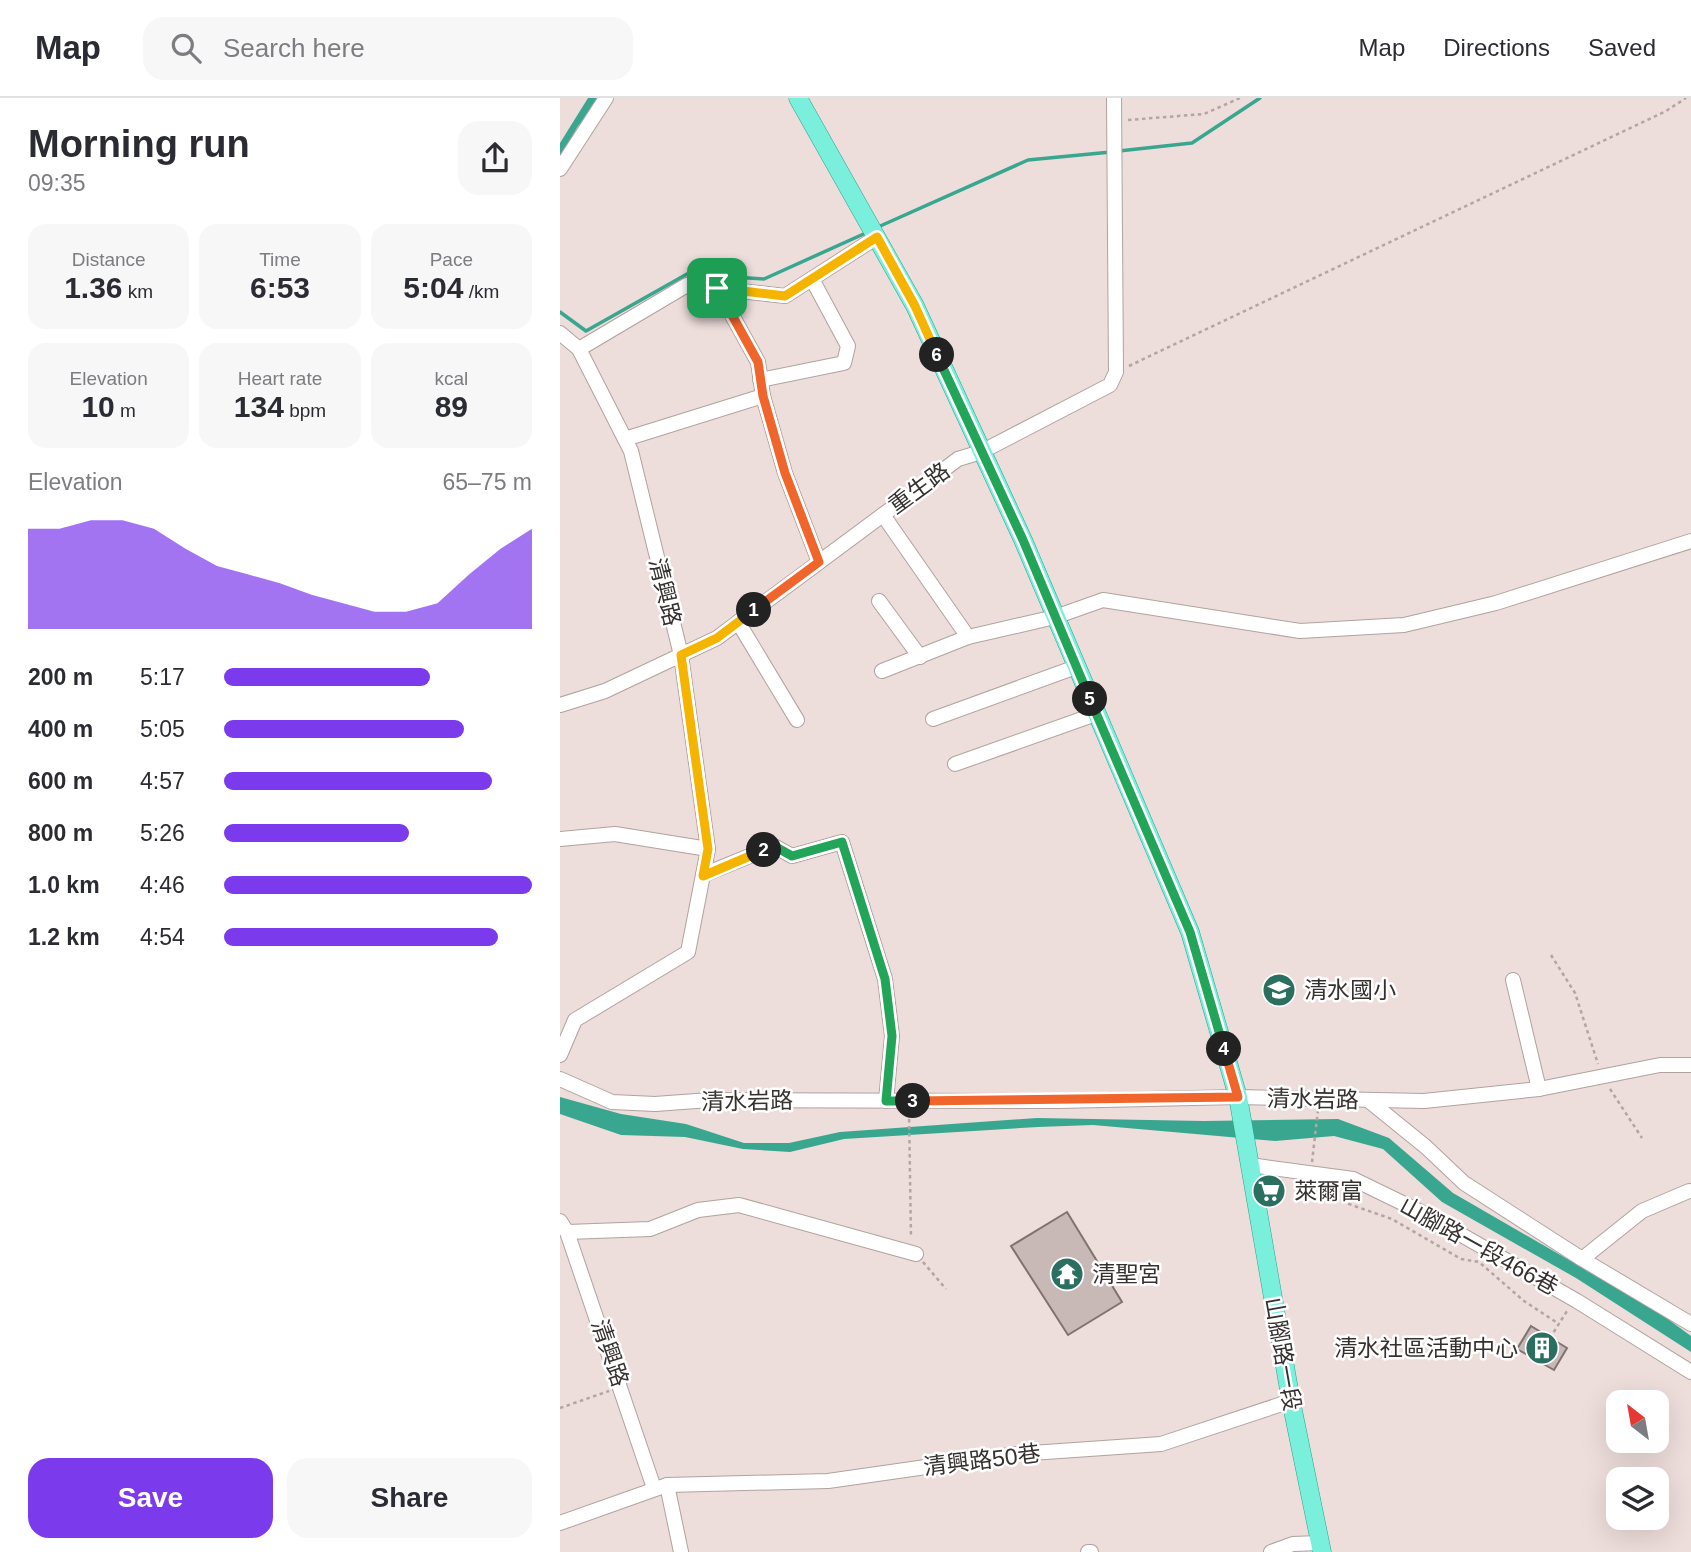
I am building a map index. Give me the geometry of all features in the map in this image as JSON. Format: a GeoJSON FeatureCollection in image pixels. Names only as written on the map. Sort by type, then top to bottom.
{"type":"FeatureCollection","features":[{"type":"Feature","properties":{"kind":"main road"},"geometry":{"type":"LineString","coordinates":[[798,98],[915,306],[1023,540],[1190,932],[1239,1105]]}},
{"type":"Feature","properties":{"kind":"main road","name":"山腳路一段"},"geometry":{"type":"LineString","coordinates":[[1239,1105],[1291,1401],[1321,1548]]}},
{"type":"Feature","properties":{"kind":"street"},"geometry":{"type":"LineString","coordinates":[[560,169],[606,98]]}},
{"type":"Feature","properties":{"kind":"street"},"geometry":{"type":"LineString","coordinates":[[1114,98],[1116,372]]}},
{"type":"Feature","properties":{"kind":"street"},"geometry":{"type":"LineString","coordinates":[[579,349],[687,285],[785,296],[877,237]]}},
{"type":"Feature","properties":{"kind":"street"},"geometry":{"type":"LineString","coordinates":[[760,380],[844,363],[848,346],[812,279]]}},
{"type":"Feature","properties":{"kind":"street"},"geometry":{"type":"LineString","coordinates":[[717,288],[758,362],[763,396],[785,473],[819,562]]}},
{"type":"Feature","properties":{"kind":"street","name":"清興路"},"geometry":{"type":"LineString","coordinates":[[560,334],[579,349],[631,452],[681,655],[708,849],[688,952],[575,1020],[560,1055]]}},
{"type":"Feature","properties":{"kind":"street","name":"重生路"},"geometry":{"type":"LineString","coordinates":[[560,705],[605,691],[717,638],[958,459],[981,452],[1110,385],[1116,372]]}},
{"type":"Feature","properties":{"kind":"street"},"geometry":{"type":"LineString","coordinates":[[625,439],[763,396]]}},
{"type":"Feature","properties":{"kind":"street"},"geometry":{"type":"LineString","coordinates":[[883,515],[968,637]]}},
{"type":"Feature","properties":{"kind":"street"},"geometry":{"type":"LineString","coordinates":[[882,671],[968,637],[1055,617],[1103,600],[1300,631],[1404,625],[1496,603],[1691,541]]}},
{"type":"Feature","properties":{"kind":"street"},"geometry":{"type":"LineString","coordinates":[[878,601],[919,656]]}},
{"type":"Feature","properties":{"kind":"street"},"geometry":{"type":"LineString","coordinates":[[738,622],[797,720]]}},
{"type":"Feature","properties":{"kind":"street"},"geometry":{"type":"LineString","coordinates":[[933,719],[1076,667]]}},
{"type":"Feature","properties":{"kind":"street"},"geometry":{"type":"LineString","coordinates":[[955,764],[1096,714]]}},
{"type":"Feature","properties":{"kind":"street"},"geometry":{"type":"LineString","coordinates":[[560,839],[615,834],[708,849]]}},
{"type":"Feature","properties":{"kind":"street"},"geometry":{"type":"LineString","coordinates":[[703,876],[774,846],[792,856],[842,842],[885,979],[892,1036],[886,1101]]}},
{"type":"Feature","properties":{"kind":"street"},"geometry":{"type":"LineString","coordinates":[[1513,981],[1539,1089]]}},
{"type":"Feature","properties":{"kind":"street","name":"清水岩路"},"geometry":{"type":"LineString","coordinates":[[560,1079],[612,1101],[655,1104],[710,1100],[1239,1105],[1368,1100],[1424,1101],[1539,1089],[1660,1066],[1691,1065]]}},
{"type":"Feature","properties":{"kind":"street"},"geometry":{"type":"LineString","coordinates":[[1368,1100],[1426,1147],[1464,1183],[1582,1259],[1691,1324]]}},
{"type":"Feature","properties":{"kind":"street","name":"山腳路一段466巷"},"geometry":{"type":"LineString","coordinates":[[1249,1160],[1353,1179],[1425,1214],[1574,1300],[1691,1372]]}},
{"type":"Feature","properties":{"kind":"street"},"geometry":{"type":"LineString","coordinates":[[1582,1259],[1642,1211],[1689,1191]]}},
{"type":"Feature","properties":{"kind":"street"},"geometry":{"type":"LineString","coordinates":[[564,1227],[650,1228],[698,1210],[739,1205],[916,1254]]}},
{"type":"Feature","properties":{"kind":"street","name":"清興路"},"geometry":{"type":"LineString","coordinates":[[564,1227],[661,1486],[681,1552]]}},
{"type":"Feature","properties":{"kind":"street","name":"清興路50巷"},"geometry":{"type":"LineString","coordinates":[[560,1523],[661,1486],[828,1481],[1017,1454],[1161,1444],[1291,1401]]}},
{"type":"Feature","properties":{"kind":"street"},"geometry":{"type":"LineString","coordinates":[[1271,1552],[1293,1544],[1321,1548]]}},
{"type":"Feature","properties":{"kind":"path"},"geometry":{"type":"LineString","coordinates":[[1115,120],[1204,114],[1240,98]]}},
{"type":"Feature","properties":{"kind":"path"},"geometry":{"type":"LineString","coordinates":[[1116,372],[1666,111],[1686,98]]}},
{"type":"Feature","properties":{"kind":"path"},"geometry":{"type":"LineString","coordinates":[[1551,955],[1575,993],[1603,1078],[1642,1138]]}},
{"type":"Feature","properties":{"kind":"path"},"geometry":{"type":"LineString","coordinates":[[909,1101],[911,1244],[916,1254],[946,1289]]}},
{"type":"Feature","properties":{"kind":"path"},"geometry":{"type":"LineString","coordinates":[[1314,1149],[1318,1110]]}},
{"type":"Feature","properties":{"kind":"path"},"geometry":{"type":"LineString","coordinates":[[1312,1172],[1316,1188],[1343,1202],[1392,1219],[1461,1259],[1479,1262],[1524,1301],[1559,1324]]}},
{"type":"Feature","properties":{"kind":"path"},"geometry":{"type":"LineString","coordinates":[[1550,1338],[1574,1300]]}},
{"type":"Feature","properties":{"kind":"path"},"geometry":{"type":"LineString","coordinates":[[560,1408],[622,1387]]}},
{"type":"Feature","properties":{"kind":"shaded area"},"geometry":{"type":"Polygon","coordinates":[[[588,98],[604,98],[578,126],[560,157],[560,143],[588,98]]]}},
{"type":"Feature","properties":{"kind":"shaded area"},"geometry":{"type":"Polygon","coordinates":[[[560,1097],[621,1114],[686,1124],[744,1143],[789,1143],[840,1132],[1037,1118],[1204,1121],[1338,1119],[1389,1138],[1453,1193],[1654,1309],[1691,1336],[1691,1352],[1576,1278],[1442,1202],[1383,1149],[1334,1136],[1275,1141],[1093,1125],[844,1139],[790,1152],[743,1149],[685,1137],[621,1135],[560,1114],[560,1097]]]}},
{"type":"Feature","properties":{"kind":"building","name":"清聖宮"},"geometry":{"type":"Polygon","coordinates":[[[1067,1212],[1122,1302],[1068,1335],[1011,1246],[1067,1212]]]}},
{"type":"Feature","properties":{"kind":"building","name":"清水社區活動中心"},"geometry":{"type":"Polygon","coordinates":[[[1531,1326],[1567,1348],[1554,1370],[1517,1349],[1531,1326]]]}},
{"type":"Feature","properties":{"kind":"waterway"},"geometry":{"type":"LineString","coordinates":[[1119,151],[1192,143],[1260,98]]}},
{"type":"Feature","properties":{"kind":"waterway"},"geometry":{"type":"LineString","coordinates":[[878,227],[1028,160],[1111,152]]}},
{"type":"Feature","properties":{"kind":"waterway"},"geometry":{"type":"LineString","coordinates":[[560,312],[586,331],[687,274],[764,279],[868,232]]}},
{"type":"Feature","properties":{"kind":"place","name":"清水國小"},"geometry":{"type":"Point","coordinates":[1279,990]}},
{"type":"Feature","properties":{"kind":"place","name":"萊爾富"},"geometry":{"type":"Point","coordinates":[1269,1191]}},
{"type":"Feature","properties":{"kind":"place","name":"清聖宮"},"geometry":{"type":"Point","coordinates":[1067,1274]}},
{"type":"Feature","properties":{"kind":"place","name":"清水社區活動中心"},"geometry":{"type":"Point","coordinates":[1542,1348]}},
{"type":"Feature","properties":{"kind":"route"},"geometry":{"type":"LineString","coordinates":[[877,237],[915,306],[1023,540],[1190,932],[1238,1097],[886,1101],[892,1036],[885,979],[842,842],[792,856],[774,846],[703,876],[708,849],[681,655],[717,638],[819,562],[785,473],[763,396],[758,362],[717,288],[785,296],[877,237]]}}]}
